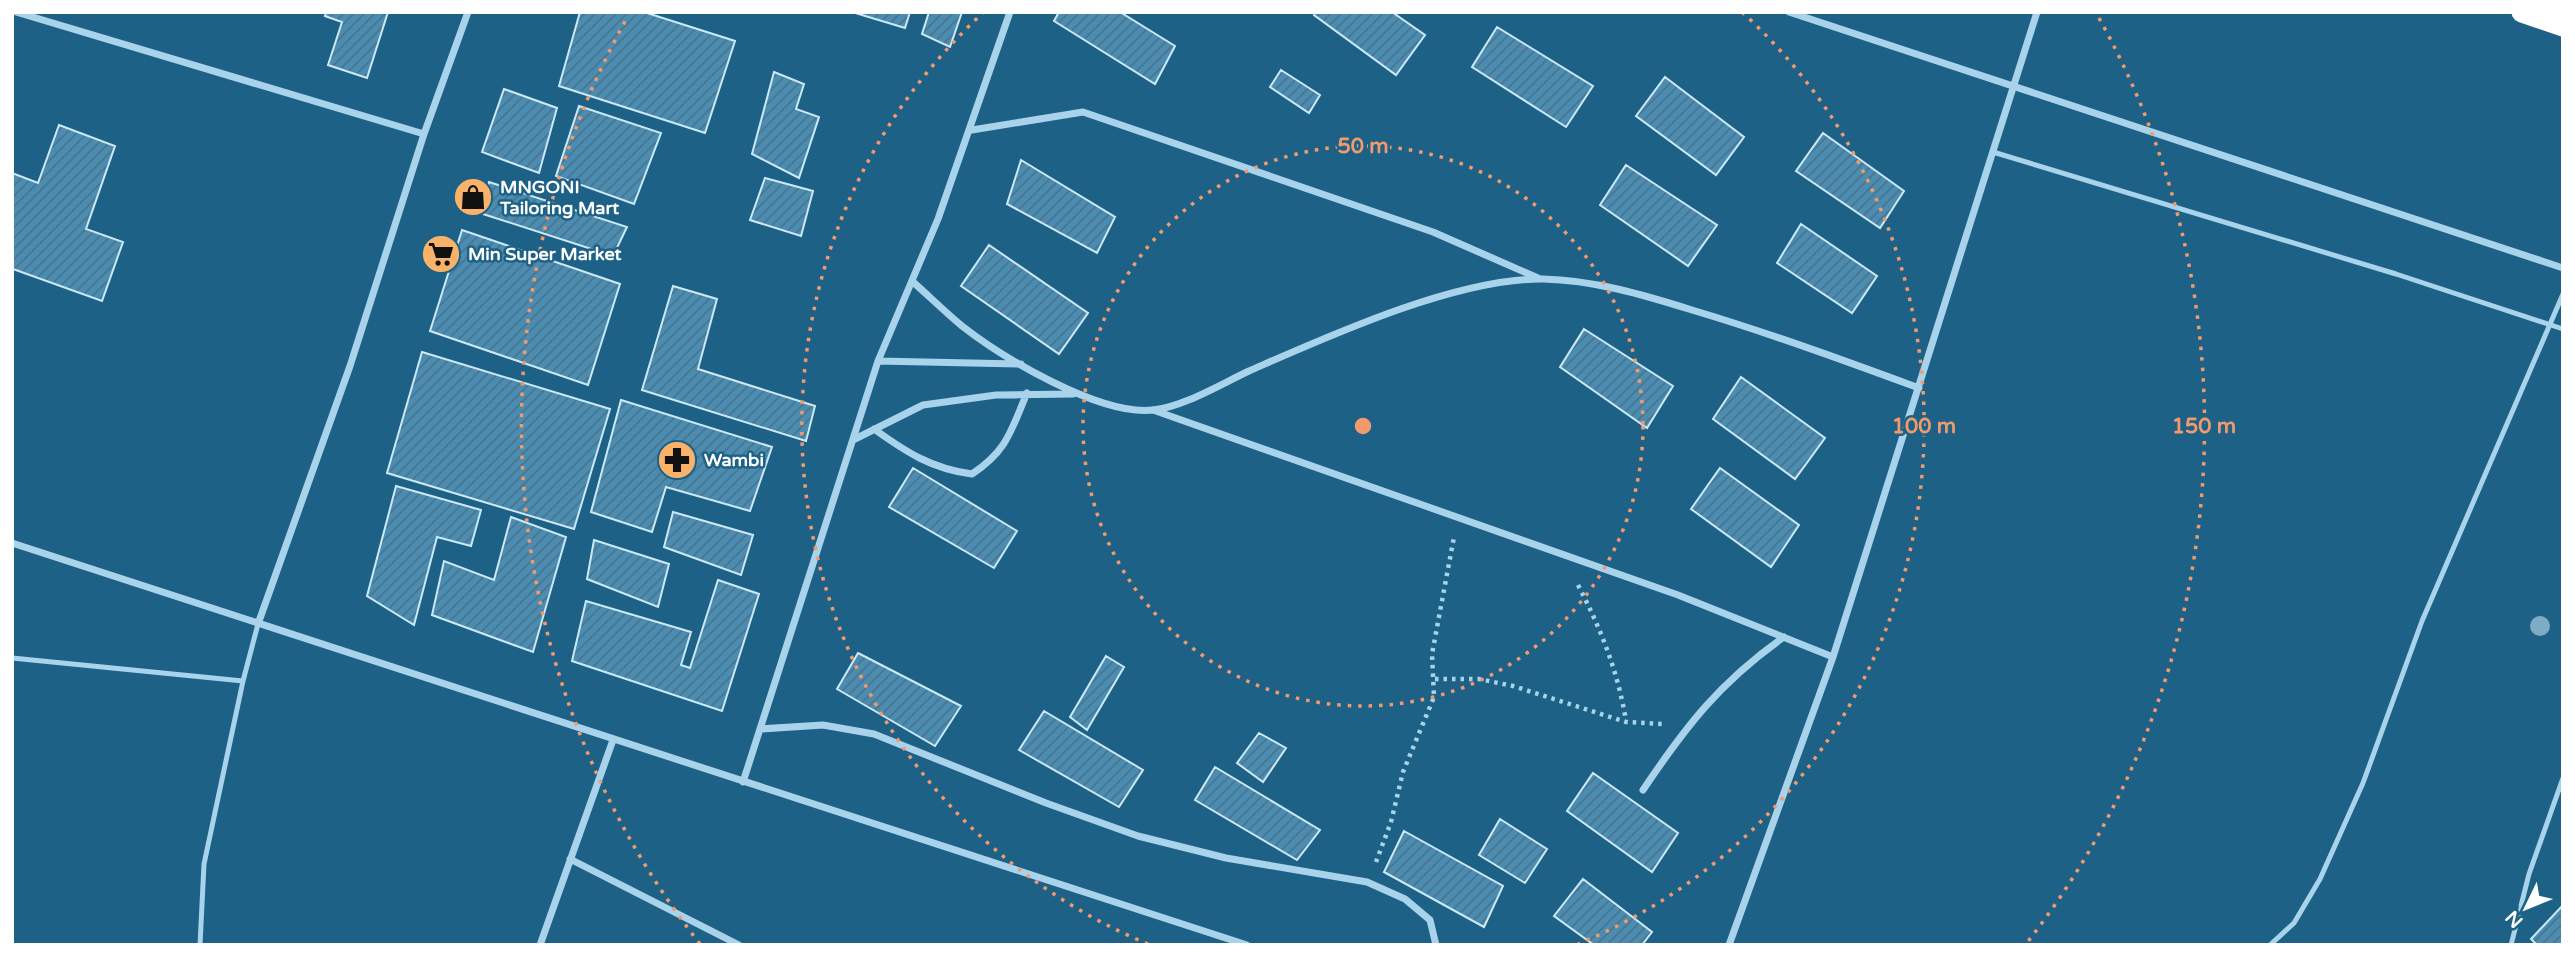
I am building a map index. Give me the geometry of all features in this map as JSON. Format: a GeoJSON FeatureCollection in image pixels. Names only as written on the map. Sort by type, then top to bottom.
{"type":"FeatureCollection","features":[{"type":"Feature","properties":{"kind":"highway"},"geometry":{"type":"LineString","coordinates":[[2522,12],[2563,26]]}},
{"type":"Feature","properties":{"kind":"street"},"geometry":{"type":"LineString","coordinates":[[16,12],[424,134]]}},
{"type":"Feature","properties":{"kind":"street"},"geometry":{"type":"LineString","coordinates":[[258,624],[350,366],[424,134],[468,12]]}},
{"type":"Feature","properties":{"kind":"street"},"geometry":{"type":"LineString","coordinates":[[743,782],[878,361],[913,282],[972,130],[1010,12]]}},
{"type":"Feature","properties":{"kind":"street"},"geometry":{"type":"LineString","coordinates":[[1789,12],[2563,268]]}},
{"type":"Feature","properties":{"kind":"street"},"geometry":{"type":"LineString","coordinates":[[1729,945],[1833,657],[2037,12]]}},
{"type":"Feature","properties":{"kind":"street"},"geometry":{"type":"LineString","coordinates":[[972,130],[1083,112],[1433,232],[1542,279]]}},
{"type":"Feature","properties":{"kind":"street"},"geometry":{"type":"LineString","coordinates":[[1153,410],[1446,295],[1494,284],[1542,279],[1578,282],[1636,293],[1770,334],[1919,388]]}},
{"type":"Feature","properties":{"kind":"street"},"geometry":{"type":"LineString","coordinates":[[913,282],[962,326],[1021,364],[1078,394],[1120,407],[1153,410],[1457,519],[1678,594],[1833,657]]}},
{"type":"Feature","properties":{"kind":"street"},"geometry":{"type":"LineString","coordinates":[[878,361],[1021,364]]}},
{"type":"Feature","properties":{"kind":"street"},"geometry":{"type":"LineString","coordinates":[[853,440],[923,405],[1027,393],[1078,394]]}},
{"type":"Feature","properties":{"kind":"street"},"geometry":{"type":"LineString","coordinates":[[874,429],[912,456],[943,470],[972,474],[995,459],[1008,439],[1027,393]]}},
{"type":"Feature","properties":{"kind":"street"},"geometry":{"type":"LineString","coordinates":[[12,543],[1247,945]]}},
{"type":"Feature","properties":{"kind":"street"},"geometry":{"type":"LineString","coordinates":[[1643,790],[1698,714],[1744,665],[1784,637]]}},
{"type":"Feature","properties":{"kind":"street"},"geometry":{"type":"LineString","coordinates":[[760,729],[823,725],[874,734],[1046,803],[1138,836],[1226,858],[1367,882],[1405,899],[1430,920],[1436,945]]}},
{"type":"Feature","properties":{"kind":"street"},"geometry":{"type":"LineString","coordinates":[[540,945],[613,740]]}},
{"type":"Feature","properties":{"kind":"street"},"geometry":{"type":"LineString","coordinates":[[570,859],[739,945]]}},
{"type":"Feature","properties":{"kind":"lane"},"geometry":{"type":"LineString","coordinates":[[1993,152],[2396,274],[2563,329]]}},
{"type":"Feature","properties":{"kind":"lane"},"geometry":{"type":"LineString","coordinates":[[2270,945],[2294,923],[2320,879],[2363,783],[2422,621],[2563,293]]}},
{"type":"Feature","properties":{"kind":"lane"},"geometry":{"type":"LineString","coordinates":[[200,945],[204,864],[243,681],[258,624]]}},
{"type":"Feature","properties":{"kind":"lane"},"geometry":{"type":"LineString","coordinates":[[12,659],[243,681]]}},
{"type":"Feature","properties":{"kind":"lane"},"geometry":{"type":"LineString","coordinates":[[2511,945],[2529,874],[2563,778]]}},
{"type":"Feature","properties":{"kind":"path"},"geometry":{"type":"LineString","coordinates":[[1367,882],[1391,822],[1403,772],[1427,720],[1434,697],[1432,654],[1457,519]]}},
{"type":"Feature","properties":{"kind":"path"},"geometry":{"type":"LineString","coordinates":[[1563,556],[1609,649],[1626,722]]}},
{"type":"Feature","properties":{"kind":"path"},"geometry":{"type":"LineString","coordinates":[[1435,679],[1479,679],[1513,686],[1626,722],[1663,724],[1698,714]]}},
{"type":"Feature","properties":{"kind":"building"},"geometry":{"type":"Polygon","coordinates":[[[326,12],[388,12],[367,78],[328,65],[342,22],[325,16],[326,12]]]}},
{"type":"Feature","properties":{"kind":"building"},"geometry":{"type":"Polygon","coordinates":[[[580,12],[644,12],[735,41],[705,133],[559,86],[580,12]]]}},
{"type":"Feature","properties":{"kind":"building"},"geometry":{"type":"Polygon","coordinates":[[[852,12],[910,12],[905,28],[852,12]]]}},
{"type":"Feature","properties":{"kind":"building"},"geometry":{"type":"Polygon","coordinates":[[[929,12],[962,12],[950,47],[922,34],[929,12]]]}},
{"type":"Feature","properties":{"kind":"building"},"geometry":{"type":"Polygon","coordinates":[[[1059,12],[1120,12],[1175,46],[1155,84],[1054,21],[1059,12]]]}},
{"type":"Feature","properties":{"kind":"building"},"geometry":{"type":"Polygon","coordinates":[[[1315,12],[1392,12],[1425,35],[1396,75],[1314,15],[1315,12]]]}},
{"type":"Feature","properties":{"kind":"building"},"geometry":{"type":"Polygon","coordinates":[[[1497,27],[1593,86],[1566,127],[1472,67],[1497,27]]]}},
{"type":"Feature","properties":{"kind":"building"},"geometry":{"type":"Polygon","coordinates":[[[1281,70],[1320,95],[1309,113],[1270,87],[1281,70]]]}},
{"type":"Feature","properties":{"kind":"building"},"geometry":{"type":"Polygon","coordinates":[[[774,72],[804,84],[796,109],[819,117],[799,178],[752,154],[774,72]]]}},
{"type":"Feature","properties":{"kind":"building"},"geometry":{"type":"Polygon","coordinates":[[[1665,77],[1744,137],[1716,175],[1636,116],[1665,77]]]}},
{"type":"Feature","properties":{"kind":"building"},"geometry":{"type":"Polygon","coordinates":[[[504,89],[557,108],[539,173],[482,152],[504,89]]]}},
{"type":"Feature","properties":{"kind":"building"},"geometry":{"type":"Polygon","coordinates":[[[579,106],[661,133],[634,204],[556,176],[579,106]]]}},
{"type":"Feature","properties":{"kind":"building"},"geometry":{"type":"Polygon","coordinates":[[[59,125],[115,146],[86,229],[123,242],[102,301],[13,269],[12,173],[38,183],[59,125]]]}},
{"type":"Feature","properties":{"kind":"building"},"geometry":{"type":"Polygon","coordinates":[[[1823,133],[1904,191],[1880,228],[1796,171],[1823,133]]]}},
{"type":"Feature","properties":{"kind":"building"},"geometry":{"type":"Polygon","coordinates":[[[1021,160],[1115,217],[1097,253],[1007,204],[1021,160]]]}},
{"type":"Feature","properties":{"kind":"building"},"geometry":{"type":"Polygon","coordinates":[[[1626,165],[1717,225],[1688,266],[1600,205],[1626,165]]]}},
{"type":"Feature","properties":{"kind":"building"},"geometry":{"type":"Polygon","coordinates":[[[765,178],[813,191],[801,236],[750,220],[765,178]]]}},
{"type":"Feature","properties":{"kind":"building"},"geometry":{"type":"Polygon","coordinates":[[[489,182],[627,227],[613,256],[480,213],[489,182]]]}},
{"type":"Feature","properties":{"kind":"building"},"geometry":{"type":"Polygon","coordinates":[[[1801,224],[1877,276],[1852,313],[1777,263],[1801,224]]]}},
{"type":"Feature","properties":{"kind":"building"},"geometry":{"type":"Polygon","coordinates":[[[462,230],[620,284],[588,385],[430,331],[462,230]]]}},
{"type":"Feature","properties":{"kind":"building"},"geometry":{"type":"Polygon","coordinates":[[[989,245],[1088,313],[1059,354],[961,286],[989,245]]]}},
{"type":"Feature","properties":{"kind":"building"},"geometry":{"type":"Polygon","coordinates":[[[673,286],[717,299],[698,369],[815,406],[806,441],[642,390],[673,286]]]}},
{"type":"Feature","properties":{"kind":"building"},"geometry":{"type":"Polygon","coordinates":[[[1584,329],[1673,386],[1647,428],[1560,367],[1584,329]]]}},
{"type":"Feature","properties":{"kind":"building"},"geometry":{"type":"Polygon","coordinates":[[[422,352],[610,409],[574,529],[387,473],[422,352]]]}},
{"type":"Feature","properties":{"kind":"building"},"geometry":{"type":"Polygon","coordinates":[[[1741,377],[1825,438],[1795,479],[1713,419],[1741,377]]]}},
{"type":"Feature","properties":{"kind":"building"},"geometry":{"type":"Polygon","coordinates":[[[621,400],[772,447],[750,511],[666,487],[652,532],[591,512],[621,400]]]}},
{"type":"Feature","properties":{"kind":"building"},"geometry":{"type":"Polygon","coordinates":[[[913,468],[1017,531],[994,568],[889,507],[913,468]]]}},
{"type":"Feature","properties":{"kind":"building"},"geometry":{"type":"Polygon","coordinates":[[[1720,468],[1799,525],[1771,567],[1691,509],[1720,468]]]}},
{"type":"Feature","properties":{"kind":"building"},"geometry":{"type":"Polygon","coordinates":[[[396,486],[481,510],[471,546],[437,537],[414,625],[367,596],[396,486]]]}},
{"type":"Feature","properties":{"kind":"building"},"geometry":{"type":"Polygon","coordinates":[[[673,512],[753,535],[741,575],[664,547],[673,512]]]}},
{"type":"Feature","properties":{"kind":"building"},"geometry":{"type":"Polygon","coordinates":[[[511,517],[566,537],[533,652],[432,615],[444,561],[494,580],[511,517]]]}},
{"type":"Feature","properties":{"kind":"building"},"geometry":{"type":"Polygon","coordinates":[[[594,540],[669,564],[658,607],[587,579],[594,540]]]}},
{"type":"Feature","properties":{"kind":"building"},"geometry":{"type":"Polygon","coordinates":[[[718,580],[759,594],[722,711],[572,661],[586,601],[691,632],[681,665],[690,668],[718,580]]]}},
{"type":"Feature","properties":{"kind":"building"},"geometry":{"type":"Polygon","coordinates":[[[858,653],[961,706],[935,746],[837,689],[858,653]]]}},
{"type":"Feature","properties":{"kind":"building"},"geometry":{"type":"Polygon","coordinates":[[[1106,656],[1124,667],[1087,730],[1070,717],[1106,656]]]}},
{"type":"Feature","properties":{"kind":"building"},"geometry":{"type":"Polygon","coordinates":[[[1044,711],[1143,770],[1119,807],[1019,750],[1044,711]]]}},
{"type":"Feature","properties":{"kind":"building"},"geometry":{"type":"Polygon","coordinates":[[[1259,733],[1286,748],[1263,782],[1237,763],[1259,733]]]}},
{"type":"Feature","properties":{"kind":"building"},"geometry":{"type":"Polygon","coordinates":[[[1215,767],[1320,830],[1297,860],[1195,800],[1215,767]]]}},
{"type":"Feature","properties":{"kind":"building"},"geometry":{"type":"Polygon","coordinates":[[[1593,773],[1678,833],[1652,872],[1567,811],[1593,773]]]}},
{"type":"Feature","properties":{"kind":"building"},"geometry":{"type":"Polygon","coordinates":[[[1500,819],[1547,849],[1525,883],[1479,855],[1500,819]]]}},
{"type":"Feature","properties":{"kind":"building"},"geometry":{"type":"Polygon","coordinates":[[[1404,831],[1503,886],[1484,927],[1384,872],[1404,831]]]}},
{"type":"Feature","properties":{"kind":"building"},"geometry":{"type":"Polygon","coordinates":[[[1583,879],[1652,932],[1642,945],[1594,945],[1554,916],[1583,879]]]}},
{"type":"Feature","properties":{"kind":"building"},"geometry":{"type":"Polygon","coordinates":[[[2563,905],[2563,945],[2537,945],[2531,939],[2563,905]]]}},
{"type":"Feature","properties":{"kind":"place","name":"MNGONI Tailoring Mart"},"geometry":{"type":"Point","coordinates":[473,197]}},
{"type":"Feature","properties":{"kind":"place","name":"Min Super Market"},"geometry":{"type":"Point","coordinates":[441,254]}},
{"type":"Feature","properties":{"kind":"place","name":"Wambi"},"geometry":{"type":"Point","coordinates":[677,460]}}]}
